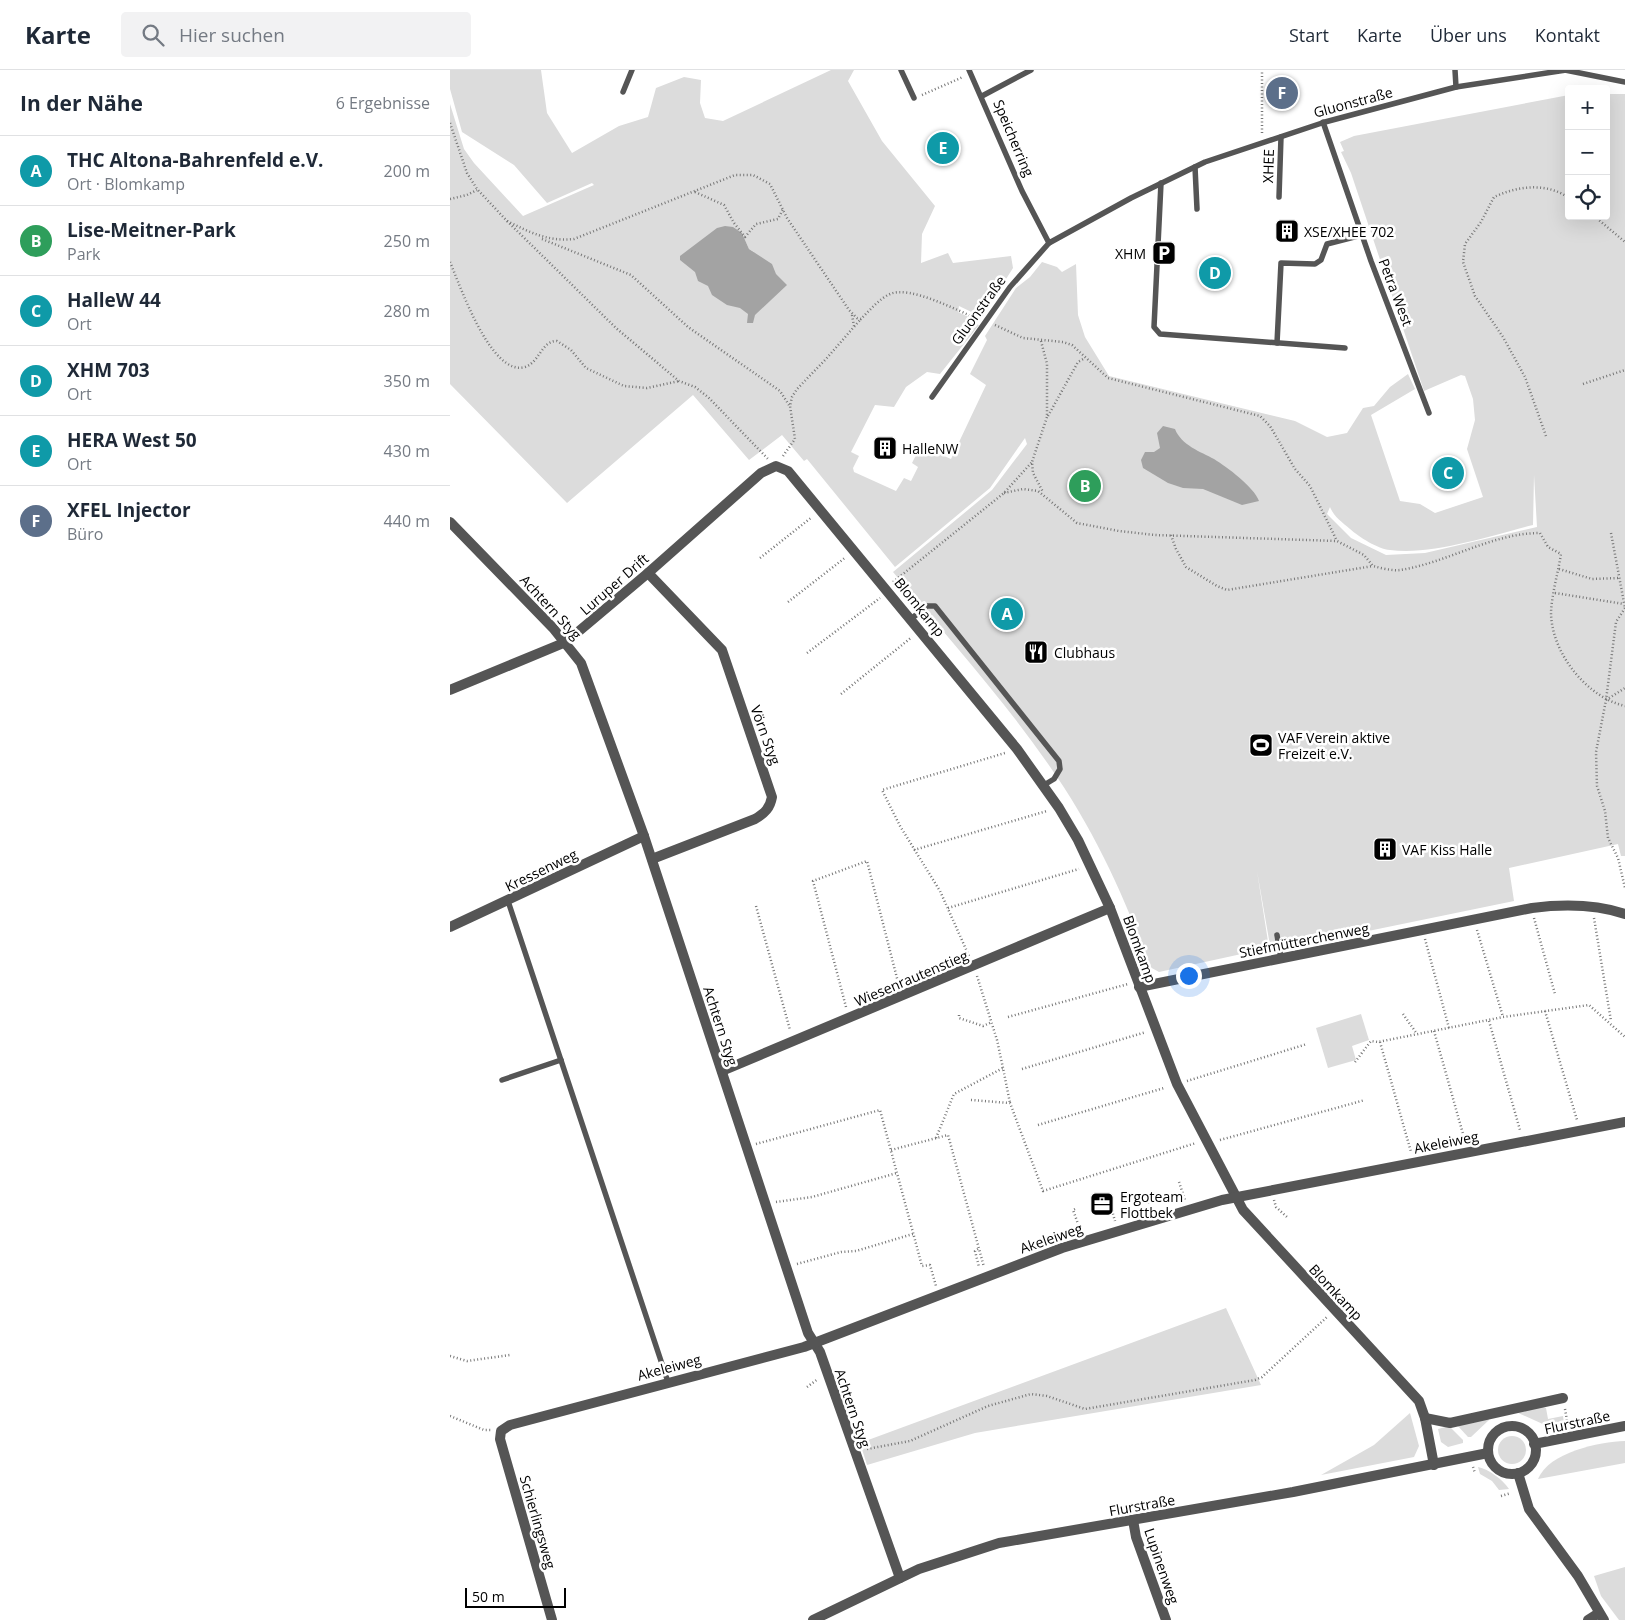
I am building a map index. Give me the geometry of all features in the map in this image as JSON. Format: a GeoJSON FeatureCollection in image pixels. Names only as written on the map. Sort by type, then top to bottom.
{"type":"FeatureCollection","features":[{"type":"Feature","properties":{"kind":"street","name":"Blomkamp"},"geometry":{"type":"LineString","coordinates":[[776,466],[782,467],[795,478],[822,510],[1018,749],[1044,785],[1059,808],[1110,908],[1178,1084],[1236,1198],[1264,1235],[1419,1402],[1425,1418],[1434,1465]]}},
{"type":"Feature","properties":{"kind":"street","name":"Luruper Drift"},"geometry":{"type":"LineString","coordinates":[[450,690],[566,642],[648,573],[761,473],[776,466]]}},
{"type":"Feature","properties":{"kind":"street","name":"Achtern Styg"},"geometry":{"type":"LineString","coordinates":[[450,522],[566,642],[580,663],[652,859],[808,1333],[820,1352],[900,1578]]}},
{"type":"Feature","properties":{"kind":"street","name":"Vörn Styg"},"geometry":{"type":"LineString","coordinates":[[648,573],[722,650],[772,797],[770,805],[764,814],[652,859]]}},
{"type":"Feature","properties":{"kind":"street","name":"Kressenweg"},"geometry":{"type":"LineString","coordinates":[[450,927],[644,836]]}},
{"type":"Feature","properties":{"kind":"street","name":"Stiefmütterchenweg"},"geometry":{"type":"LineString","coordinates":[[1138,984],[1423,931],[1532,908],[1548,906],[1592,907],[1625,914]]}},
{"type":"Feature","properties":{"kind":"street","name":"Wiesenrautenstieg"},"geometry":{"type":"LineString","coordinates":[[722,1071],[1110,908]]}},
{"type":"Feature","properties":{"kind":"street","name":"Akeleiweg"},"geometry":{"type":"LineString","coordinates":[[502,1431],[510,1425],[814,1344],[1062,1248],[1134,1225],[1236,1198],[1625,1122]]}},
{"type":"Feature","properties":{"kind":"street","name":"Flurstraße"},"geometry":{"type":"LineString","coordinates":[[1425,1418],[1450,1423],[1563,1398]]}},
{"type":"Feature","properties":{"kind":"street","name":"Flurstraße"},"geometry":{"type":"LineString","coordinates":[[1534,1444],[1625,1426]]}},
{"type":"Feature","properties":{"kind":"street","name":"Flurstraße"},"geometry":{"type":"LineString","coordinates":[[813,1620],[900,1578],[947,1558],[1000,1543],[1434,1465],[1488,1453],[1492,1436],[1507,1427],[1524,1430],[1534,1444],[1535,1455],[1530,1464],[1518,1473]]}},
{"type":"Feature","properties":{"kind":"street","name":"Schierlingsweg"},"geometry":{"type":"LineString","coordinates":[[502,1431],[500,1439],[552,1620]]}},
{"type":"Feature","properties":{"kind":"street"},"geometry":{"type":"LineString","coordinates":[[1488,1453],[1492,1464],[1501,1471],[1518,1473],[1529,1509],[1578,1576],[1601,1616],[1588,1620]]}},
{"type":"Feature","properties":{"kind":"street","name":"Lupinenweg"},"geometry":{"type":"LineString","coordinates":[[1133,1520],[1136,1537],[1166,1620]]}},
{"type":"Feature","properties":{"kind":"lane"},"geometry":{"type":"LineString","coordinates":[[623,92],[632,70]]}},
{"type":"Feature","properties":{"kind":"lane"},"geometry":{"type":"LineString","coordinates":[[901,70],[914,98]]}},
{"type":"Feature","properties":{"kind":"lane","name":"Speicherring"},"geometry":{"type":"LineString","coordinates":[[982,96],[1031,70]]}},
{"type":"Feature","properties":{"kind":"lane"},"geometry":{"type":"LineString","coordinates":[[1455,70],[1456,87]]}},
{"type":"Feature","properties":{"kind":"lane"},"geometry":{"type":"LineString","coordinates":[[1566,70],[1625,82]]}},
{"type":"Feature","properties":{"kind":"lane","name":"Gluonstraße"},"geometry":{"type":"LineString","coordinates":[[932,397],[1010,287],[1049,242],[1161,183],[1195,167],[1323,122],[1456,87],[1566,70]]}},
{"type":"Feature","properties":{"kind":"lane","name":"Speicherring"},"geometry":{"type":"LineString","coordinates":[[970,72],[1022,191],[1049,242]]}},
{"type":"Feature","properties":{"kind":"lane","name":"Petra West"},"geometry":{"type":"LineString","coordinates":[[1323,122],[1362,235],[1428,413]]}},
{"type":"Feature","properties":{"kind":"lane","name":"XHEE"},"geometry":{"type":"LineString","coordinates":[[1279,197],[1281,136]]}},
{"type":"Feature","properties":{"kind":"lane"},"geometry":{"type":"LineString","coordinates":[[1195,167],[1197,209]]}},
{"type":"Feature","properties":{"kind":"lane"},"geometry":{"type":"LineString","coordinates":[[1161,183],[1154,327],[1160,334],[1345,348]]}},
{"type":"Feature","properties":{"kind":"lane"},"geometry":{"type":"LineString","coordinates":[[1277,343],[1281,263],[1315,264],[1321,260],[1327,244],[1362,235]]}},
{"type":"Feature","properties":{"kind":"lane"},"geometry":{"type":"LineString","coordinates":[[912,619],[927,606],[935,606],[1059,761],[1060,769],[1054,778],[1044,785]]}},
{"type":"Feature","properties":{"kind":"lane"},"geometry":{"type":"LineString","coordinates":[[508,901],[668,1382]]}},
{"type":"Feature","properties":{"kind":"lane"},"geometry":{"type":"LineString","coordinates":[[1277,935],[1280,958]]}},
{"type":"Feature","properties":{"kind":"lane"},"geometry":{"type":"LineString","coordinates":[[502,1080],[562,1060]]}},
{"type":"Feature","properties":{"kind":"path"},"geometry":{"type":"LineString","coordinates":[[1262,70],[1262,143]]}},
{"type":"Feature","properties":{"kind":"path"},"geometry":{"type":"LineString","coordinates":[[914,98],[970,72]]}},
{"type":"Feature","properties":{"kind":"path"},"geometry":{"type":"LineString","coordinates":[[450,125],[467,173],[477,189],[507,221],[616,328],[679,381],[695,387],[708,397],[776,466],[794,443],[790,406],[780,391],[688,327],[637,279],[507,221]]}},
{"type":"Feature","properties":{"kind":"path"},"geometry":{"type":"LineString","coordinates":[[537,236],[552,240],[574,239],[740,174],[753,175],[770,184],[783,209],[852,315],[854,327]]}},
{"type":"Feature","properties":{"kind":"path"},"geometry":{"type":"LineString","coordinates":[[1546,436],[1526,377],[1503,337],[1474,296],[1464,268],[1463,256],[1465,244],[1481,222],[1494,197],[1537,186],[1556,191],[1565,196]]}},
{"type":"Feature","properties":{"kind":"path"},"geometry":{"type":"LineString","coordinates":[[450,199],[467,195],[477,189]]}},
{"type":"Feature","properties":{"kind":"path"},"geometry":{"type":"LineString","coordinates":[[695,192],[724,205],[734,223],[746,237],[756,224],[778,218],[783,209]]}},
{"type":"Feature","properties":{"kind":"path"},"geometry":{"type":"LineString","coordinates":[[1599,220],[1625,242]]}},
{"type":"Feature","properties":{"kind":"path"},"geometry":{"type":"LineString","coordinates":[[450,262],[472,318],[491,346],[512,366],[521,368],[530,365],[547,344],[557,341],[571,350],[586,368],[624,386],[647,388],[679,381]]}},
{"type":"Feature","properties":{"kind":"path"},"geometry":{"type":"LineString","coordinates":[[790,406],[797,389],[861,318],[890,294],[900,292],[913,294],[955,309]]}},
{"type":"Feature","properties":{"kind":"path"},"geometry":{"type":"LineString","coordinates":[[852,315],[861,318]]}},
{"type":"Feature","properties":{"kind":"path"},"geometry":{"type":"LineString","coordinates":[[1006,330],[1023,338],[1063,342],[1072,345],[1108,378],[1249,412],[1266,420],[1295,469],[1310,486],[1321,504],[1338,541]]}},
{"type":"Feature","properties":{"kind":"path"},"geometry":{"type":"LineString","coordinates":[[1041,341],[1045,349],[1047,364],[1047,417]]}},
{"type":"Feature","properties":{"kind":"path"},"geometry":{"type":"LineString","coordinates":[[1043,494],[1033,473],[1032,462],[1047,417],[1078,362],[1086,358]]}},
{"type":"Feature","properties":{"kind":"path"},"geometry":{"type":"LineString","coordinates":[[1583,384],[1625,370]]}},
{"type":"Feature","properties":{"kind":"path"},"geometry":{"type":"LineString","coordinates":[[808,653],[969,523],[1004,493],[1032,462]]}},
{"type":"Feature","properties":{"kind":"path"},"geometry":{"type":"LineString","coordinates":[[1004,493],[1033,489],[1043,494],[1077,524],[1118,531],[1171,535],[1338,541],[1364,555],[1373,566]]}},
{"type":"Feature","properties":{"kind":"path"},"geometry":{"type":"LineString","coordinates":[[760,558],[822,510]]}},
{"type":"Feature","properties":{"kind":"path"},"geometry":{"type":"LineString","coordinates":[[1171,535],[1186,567],[1227,590],[1373,566],[1398,570],[1499,540],[1540,533],[1548,547],[1561,554],[1551,611],[1554,633],[1575,672],[1592,690],[1606,700],[1625,706]]}},
{"type":"Feature","properties":{"kind":"path"},"geometry":{"type":"LineString","coordinates":[[1612,533],[1624,607],[1616,622],[1606,700],[1596,752],[1597,786],[1605,811],[1608,838],[1618,858],[1625,888]]}},
{"type":"Feature","properties":{"kind":"path"},"geometry":{"type":"LineString","coordinates":[[788,602],[855,551]]}},
{"type":"Feature","properties":{"kind":"path"},"geometry":{"type":"LineString","coordinates":[[1559,569],[1592,579],[1618,578]]}},
{"type":"Feature","properties":{"kind":"path"},"geometry":{"type":"LineString","coordinates":[[1554,593],[1624,607]]}},
{"type":"Feature","properties":{"kind":"path"},"geometry":{"type":"LineString","coordinates":[[841,694],[920,630]]}},
{"type":"Feature","properties":{"kind":"path"},"geometry":{"type":"LineString","coordinates":[[1606,700],[1625,688]]}},
{"type":"Feature","properties":{"kind":"path"},"geometry":{"type":"LineString","coordinates":[[971,960],[948,908],[882,790],[1018,749]]}},
{"type":"Feature","properties":{"kind":"path"},"geometry":{"type":"LineString","coordinates":[[914,850],[1059,808]]}},
{"type":"Feature","properties":{"kind":"path"},"geometry":{"type":"LineString","coordinates":[[847,1012],[813,881],[867,861],[900,990]]}},
{"type":"Feature","properties":{"kind":"path"},"geometry":{"type":"LineString","coordinates":[[948,908],[1090,866]]}},
{"type":"Feature","properties":{"kind":"path"},"geometry":{"type":"LineString","coordinates":[[756,906],[791,1035]]}},
{"type":"Feature","properties":{"kind":"path"},"geometry":{"type":"LineString","coordinates":[[1592,907],[1612,1023]]}},
{"type":"Feature","properties":{"kind":"path"},"geometry":{"type":"LineString","coordinates":[[1532,908],[1555,994]]}},
{"type":"Feature","properties":{"kind":"path"},"geometry":{"type":"LineString","coordinates":[[1474,920],[1503,1017]]}},
{"type":"Feature","properties":{"kind":"path"},"geometry":{"type":"LineString","coordinates":[[1423,931],[1449,1028]]}},
{"type":"Feature","properties":{"kind":"path"},"geometry":{"type":"LineString","coordinates":[[976,974],[992,1022],[1010,1103],[1043,1191],[1205,1140]]}},
{"type":"Feature","properties":{"kind":"path"},"geometry":{"type":"LineString","coordinates":[[1008,1018],[1138,984]]}},
{"type":"Feature","properties":{"kind":"path"},"geometry":{"type":"LineString","coordinates":[[1355,1062],[1371,1041],[1380,1042],[1503,1017],[1589,1005],[1612,1023],[1625,1037]]}},
{"type":"Feature","properties":{"kind":"path"},"geometry":{"type":"LineString","coordinates":[[1546,1011],[1580,1131]]}},
{"type":"Feature","properties":{"kind":"path"},"geometry":{"type":"LineString","coordinates":[[1403,1014],[1417,1034]]}},
{"type":"Feature","properties":{"kind":"path"},"geometry":{"type":"LineString","coordinates":[[959,1015],[959,1018],[983,1026],[992,1022]]}},
{"type":"Feature","properties":{"kind":"path"},"geometry":{"type":"LineString","coordinates":[[1489,1021],[1523,1142]]}},
{"type":"Feature","properties":{"kind":"path"},"geometry":{"type":"LineString","coordinates":[[1022,1069],[1156,1029]]}},
{"type":"Feature","properties":{"kind":"path"},"geometry":{"type":"LineString","coordinates":[[1434,1031],[1468,1152]]}},
{"type":"Feature","properties":{"kind":"path"},"geometry":{"type":"LineString","coordinates":[[1380,1042],[1414,1163]]}},
{"type":"Feature","properties":{"kind":"path"},"geometry":{"type":"LineString","coordinates":[[1178,1084],[1307,1044]]}},
{"type":"Feature","properties":{"kind":"path"},"geometry":{"type":"LineString","coordinates":[[936,1138],[954,1094],[1003,1068]]}},
{"type":"Feature","properties":{"kind":"path"},"geometry":{"type":"LineString","coordinates":[[1038,1125],[1164,1088]]}},
{"type":"Feature","properties":{"kind":"path"},"geometry":{"type":"LineString","coordinates":[[971,1100],[1010,1103]]}},
{"type":"Feature","properties":{"kind":"path"},"geometry":{"type":"LineString","coordinates":[[1220,1140],[1365,1100]]}},
{"type":"Feature","properties":{"kind":"path"},"geometry":{"type":"LineString","coordinates":[[753,1145],[880,1110],[922,1266],[930,1265],[937,1287]]}},
{"type":"Feature","properties":{"kind":"path"},"geometry":{"type":"LineString","coordinates":[[891,1150],[948,1135],[982,1262]]}},
{"type":"Feature","properties":{"kind":"path"},"geometry":{"type":"LineString","coordinates":[[912,1145],[914,1150]]}},
{"type":"Feature","properties":{"kind":"path"},"geometry":{"type":"LineString","coordinates":[[772,1203],[812,1198],[897,1173]]}},
{"type":"Feature","properties":{"kind":"path"},"geometry":{"type":"LineString","coordinates":[[1179,1182],[1185,1200]]}},
{"type":"Feature","properties":{"kind":"path"},"geometry":{"type":"LineString","coordinates":[[1146,1196],[1151,1211]]}},
{"type":"Feature","properties":{"kind":"path"},"geometry":{"type":"LineString","coordinates":[[1274,1199],[1276,1207],[1288,1218]]}},
{"type":"Feature","properties":{"kind":"path"},"geometry":{"type":"LineString","coordinates":[[1111,1207],[1116,1222]]}},
{"type":"Feature","properties":{"kind":"path"},"geometry":{"type":"LineString","coordinates":[[1075,1209],[1073,1210],[1081,1233]]}},
{"type":"Feature","properties":{"kind":"path"},"geometry":{"type":"LineString","coordinates":[[792,1265],[842,1252],[856,1251],[914,1234]]}},
{"type":"Feature","properties":{"kind":"path"},"geometry":{"type":"LineString","coordinates":[[978,1249],[975,1251],[980,1270]]}},
{"type":"Feature","properties":{"kind":"path"},"geometry":{"type":"LineString","coordinates":[[861,1450],[910,1441],[988,1406],[1031,1394],[1047,1396],[1085,1409],[1255,1380],[1262,1377],[1328,1316]]}},
{"type":"Feature","properties":{"kind":"path"},"geometry":{"type":"LineString","coordinates":[[450,1356],[467,1361],[510,1355]]}},
{"type":"Feature","properties":{"kind":"path"},"geometry":{"type":"LineString","coordinates":[[806,1387],[822,1377]]}},
{"type":"Feature","properties":{"kind":"path"},"geometry":{"type":"LineString","coordinates":[[1563,1398],[1571,1437]]}},
{"type":"Feature","properties":{"kind":"path"},"geometry":{"type":"LineString","coordinates":[[450,1416],[484,1430],[502,1431]]}},
{"type":"Feature","properties":{"kind":"path"},"geometry":{"type":"LineString","coordinates":[[1474,1467],[1475,1473]]}},
{"type":"Feature","properties":{"kind":"path"},"geometry":{"type":"LineString","coordinates":[[1501,1496],[1511,1493]]}},
{"type":"Feature","properties":{"kind":"shaded area"},"geometry":{"type":"Polygon","coordinates":[[[450,70],[541,70],[547,113],[572,153],[619,126],[648,117],[656,88],[684,77],[701,80],[700,103],[705,118],[723,121],[831,70],[854,70],[848,81],[882,141],[935,206],[922,234],[921,263],[948,253],[953,263],[1011,256],[1013,268],[982,317],[959,306],[958,312],[973,319],[970,322],[979,325],[940,374],[927,372],[906,387],[894,407],[875,405],[851,452],[859,456],[853,468],[854,472],[896,491],[904,478],[911,481],[918,467],[912,463],[919,449],[932,455],[935,452],[951,459],[986,385],[970,374],[987,340],[985,336],[1016,288],[1030,277],[1042,262],[1057,267],[1062,272],[1076,264],[1078,315],[1085,337],[1109,376],[1295,421],[1327,437],[1347,433],[1363,408],[1374,406],[1390,387],[1408,374],[1415,389],[1371,415],[1400,501],[1420,504],[1435,513],[1483,497],[1467,449],[1475,420],[1473,399],[1465,376],[1461,375],[1424,391],[1351,173],[1341,152],[1344,151],[1340,142],[1354,136],[1565,96],[1565,220],[1610,220],[1610,94],[1625,94],[1625,856],[1621,856],[1618,844],[1509,868],[1514,901],[1271,951],[1257,871],[1269,948],[1159,972],[1150,967],[1110,869],[1085,822],[1057,777],[1019,724],[893,572],[992,490],[1027,444],[1025,438],[990,488],[895,567],[807,459],[804,461],[782,435],[749,460],[693,395],[567,503],[450,384],[450,104],[464,149],[474,163],[523,216],[594,185],[592,183],[547,203],[514,165],[462,132],[450,89],[450,70]],[[743,235],[725,241],[754,252],[749,249],[743,235]],[[1534,475],[1533,525],[1443,547],[1406,551],[1385,549],[1369,542],[1354,532],[1336,517],[1330,507],[1327,514],[1351,538],[1386,555],[1425,553],[1537,527],[1534,475]]]}},
{"type":"Feature","properties":{"kind":"shaded area"},"geometry":{"type":"Polygon","coordinates":[[[733,227],[742,233],[749,249],[772,264],[776,274],[787,285],[755,315],[753,323],[747,323],[748,314],[740,308],[727,305],[712,295],[708,286],[698,281],[695,272],[680,260],[680,256],[717,228],[733,227]]]}},
{"type":"Feature","properties":{"kind":"shaded area"},"geometry":{"type":"Polygon","coordinates":[[[1163,426],[1175,429],[1187,444],[1233,472],[1252,490],[1259,501],[1242,505],[1203,489],[1183,488],[1168,483],[1143,468],[1141,460],[1145,452],[1154,452],[1160,448],[1157,433],[1163,426]]]}},
{"type":"Feature","properties":{"kind":"shaded area"},"geometry":{"type":"Polygon","coordinates":[[[1361,1014],[1369,1040],[1352,1046],[1356,1060],[1328,1068],[1316,1028],[1361,1014]]]}},
{"type":"Feature","properties":{"kind":"shaded area"},"geometry":{"type":"Polygon","coordinates":[[[1226,1308],[1261,1385],[975,1433],[867,1465],[860,1443],[1226,1308]]]}},
{"type":"Feature","properties":{"kind":"shaded area"},"geometry":{"type":"Polygon","coordinates":[[[1539,1406],[1546,1408],[1548,1419],[1563,1416],[1564,1423],[1545,1425],[1516,1412],[1539,1406]]]}},
{"type":"Feature","properties":{"kind":"shaded area"},"geometry":{"type":"Polygon","coordinates":[[[1410,1413],[1419,1446],[1414,1457],[1321,1475],[1374,1445],[1410,1413]]]}},
{"type":"Feature","properties":{"kind":"shaded area"},"geometry":{"type":"Polygon","coordinates":[[[1488,1418],[1489,1420],[1471,1437],[1468,1437],[1457,1425],[1488,1418]]]}},
{"type":"Feature","properties":{"kind":"shaded area"},"geometry":{"type":"Polygon","coordinates":[[[1449,1426],[1463,1440],[1463,1443],[1448,1447],[1441,1442],[1438,1429],[1449,1426]]]}},
{"type":"Feature","properties":{"kind":"shaded area"},"geometry":{"type":"Polygon","coordinates":[[[1512,1436],[1522,1440],[1526,1450],[1522,1460],[1512,1464],[1502,1460],[1498,1450],[1502,1440],[1512,1436]]]}},
{"type":"Feature","properties":{"kind":"shaded area"},"geometry":{"type":"Polygon","coordinates":[[[1625,1441],[1625,1463],[1538,1479],[1544,1470],[1564,1455],[1589,1446],[1625,1441]]]}},
{"type":"Feature","properties":{"kind":"shaded area"},"geometry":{"type":"Polygon","coordinates":[[[1478,1467],[1495,1475],[1509,1489],[1499,1490],[1492,1481],[1480,1474],[1478,1467]]]}},
{"type":"Feature","properties":{"kind":"shaded area"},"geometry":{"type":"Polygon","coordinates":[[[1625,1567],[1625,1620],[1619,1620],[1601,1596],[1594,1576],[1625,1567]]]}},
{"type":"Feature","properties":{"kind":"place","name":"XFEL Injector"},"geometry":{"type":"Point","coordinates":[1282,93]}},
{"type":"Feature","properties":{"kind":"place","name":"HERA West 50"},"geometry":{"type":"Point","coordinates":[943,148]}},
{"type":"Feature","properties":{"kind":"place","name":"XSE/XHEE 702"},"geometry":{"type":"Point","coordinates":[1287,231]}},
{"type":"Feature","properties":{"kind":"place","name":"XHM"},"geometry":{"type":"Point","coordinates":[1164,253]}},
{"type":"Feature","properties":{"kind":"place","name":"XHM 703"},"geometry":{"type":"Point","coordinates":[1215,273]}},
{"type":"Feature","properties":{"kind":"place","name":"HalleNW"},"geometry":{"type":"Point","coordinates":[885,448]}},
{"type":"Feature","properties":{"kind":"place","name":"HalleW 44"},"geometry":{"type":"Point","coordinates":[1448,473]}},
{"type":"Feature","properties":{"kind":"place","name":"Lise-Meitner-Park"},"geometry":{"type":"Point","coordinates":[1085,486]}},
{"type":"Feature","properties":{"kind":"place","name":"THC Altona-Bahrenfeld e.V."},"geometry":{"type":"Point","coordinates":[1007,614]}},
{"type":"Feature","properties":{"kind":"place","name":"Clubhaus"},"geometry":{"type":"Point","coordinates":[1036,652]}},
{"type":"Feature","properties":{"kind":"place","name":"VAF Verein aktive Freizeit e.V."},"geometry":{"type":"Point","coordinates":[1261,745]}},
{"type":"Feature","properties":{"kind":"place","name":"VAF Kiss Halle"},"geometry":{"type":"Point","coordinates":[1385,849]}},
{"type":"Feature","properties":{"kind":"place","name":"Ergoteam Flottbek"},"geometry":{"type":"Point","coordinates":[1102,1204]}}]}
